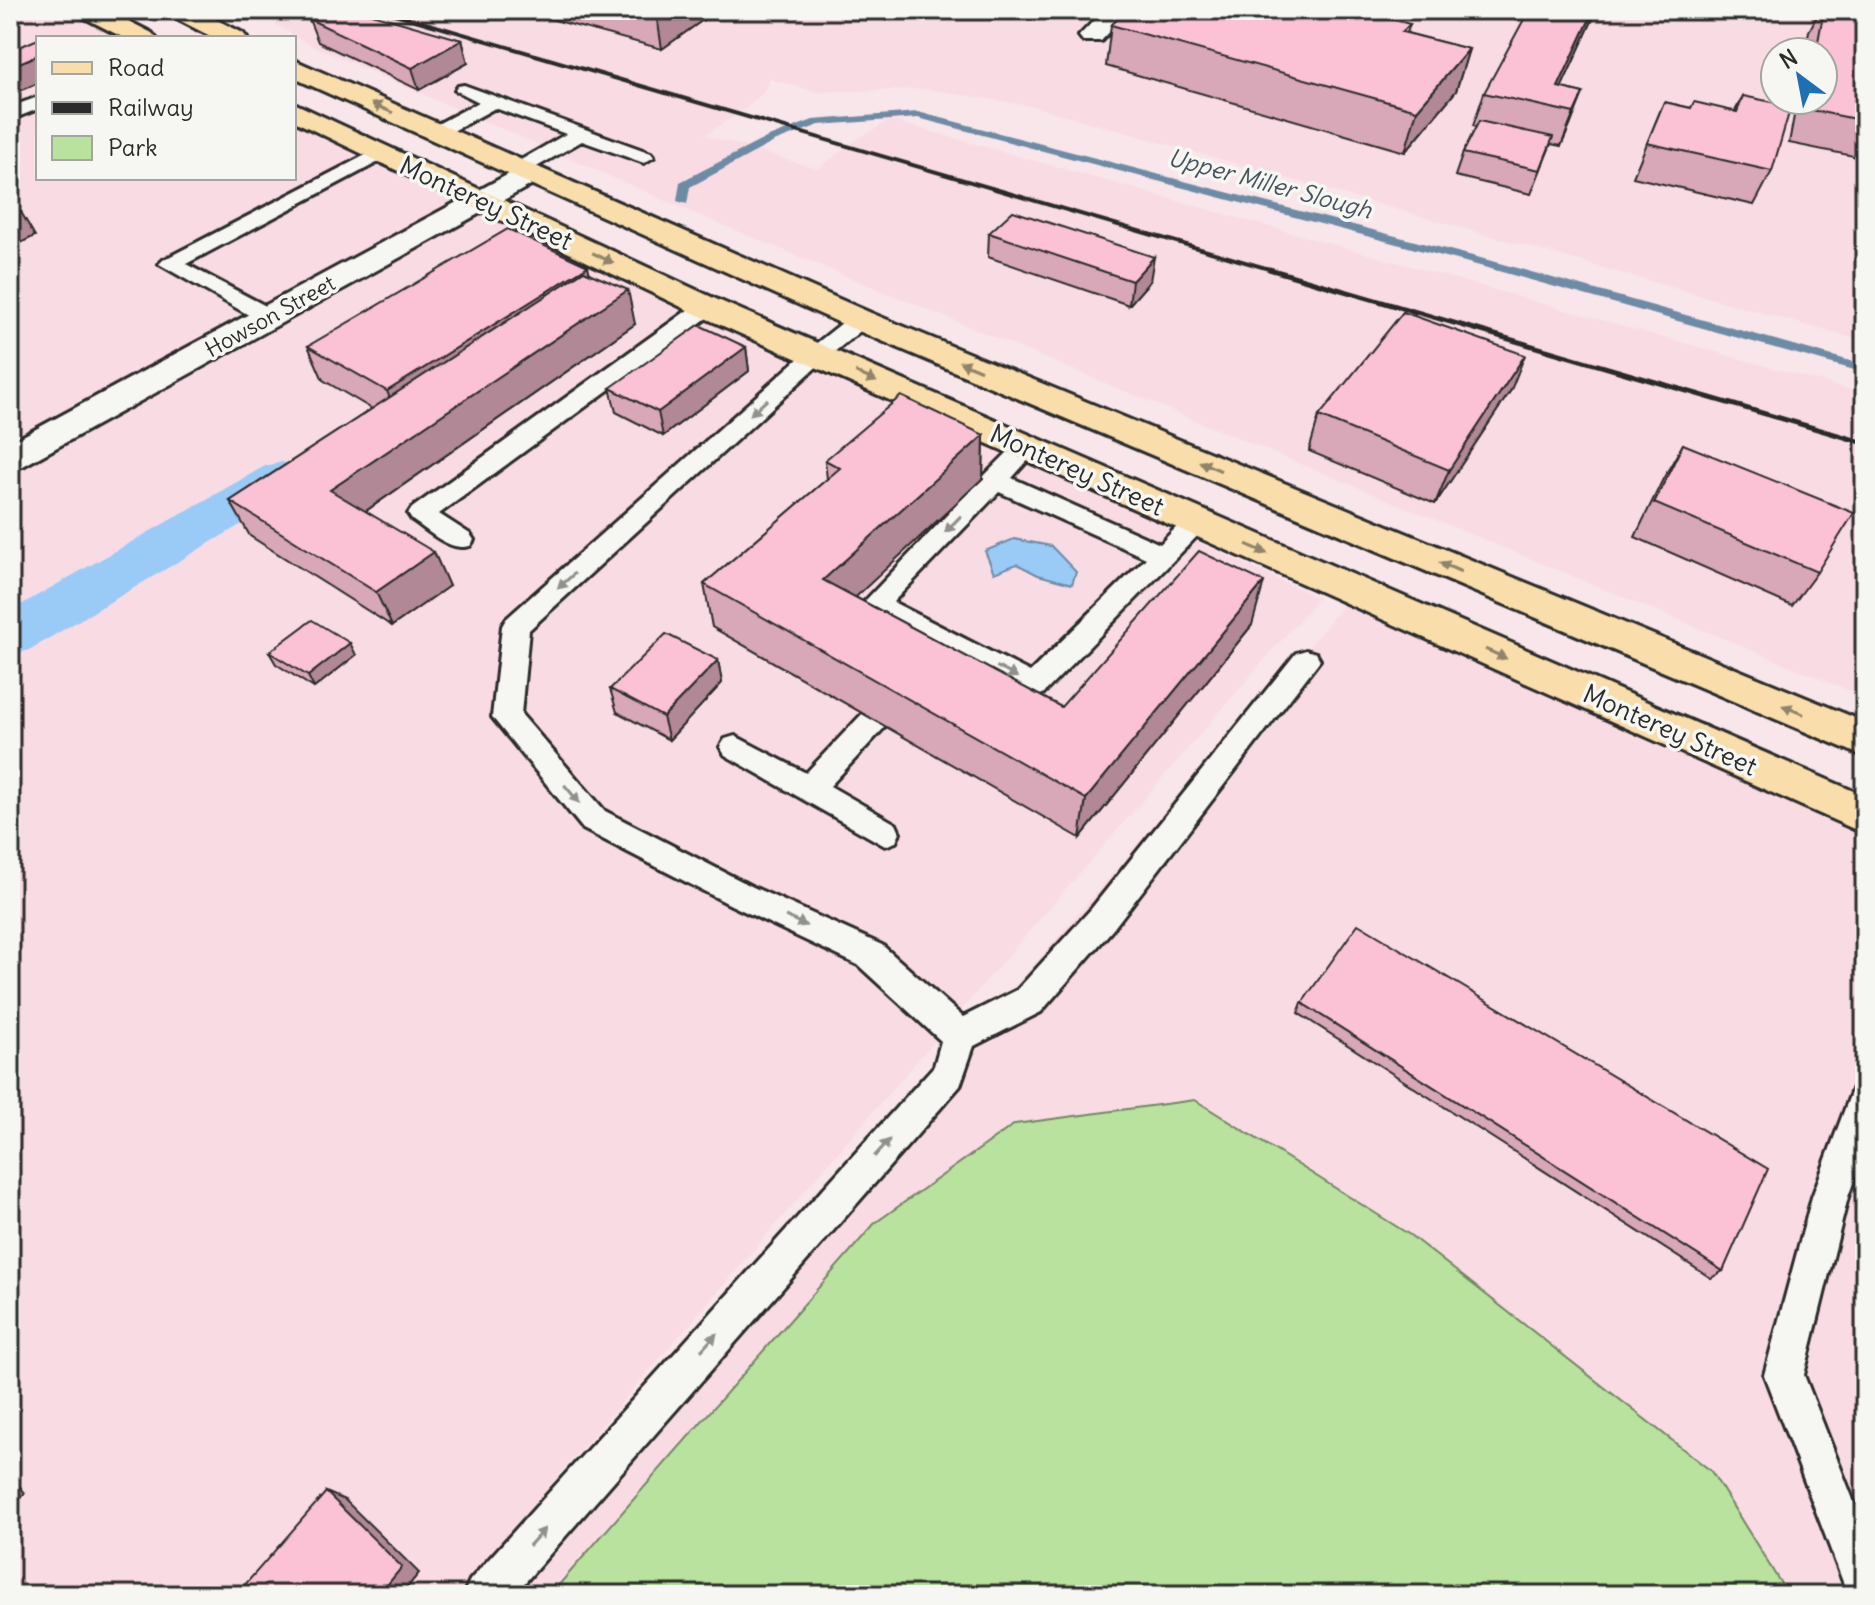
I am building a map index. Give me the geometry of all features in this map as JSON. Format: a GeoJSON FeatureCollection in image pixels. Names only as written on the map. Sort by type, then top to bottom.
{"type":"FeatureCollection","features":[{"type":"Feature","properties":{"kind":"main road"},"geometry":{"type":"LineString","coordinates":[[88,10],[139,36]]}},
{"type":"Feature","properties":{"kind":"main road"},"geometry":{"type":"LineString","coordinates":[[178,10],[230,36]]}},
{"type":"Feature","properties":{"kind":"main road","name":"Monterey Street"},"geometry":{"type":"LineString","coordinates":[[296,69],[860,320],[1865,740]]}},
{"type":"Feature","properties":{"kind":"main road","name":"Monterey Street"},"geometry":{"type":"LineString","coordinates":[[296,112],[707,307],[1865,816]]}},
{"type":"Feature","properties":{"kind":"street"},"geometry":{"type":"LineString","coordinates":[[1092,36],[1118,10]]}},
{"type":"Feature","properties":{"kind":"street","name":"Howson Street"},"geometry":{"type":"LineString","coordinates":[[10,458],[483,200],[524,172]]}},
{"type":"Feature","properties":{"kind":"lane"},"geometry":{"type":"LineString","coordinates":[[464,90],[644,157]]}},
{"type":"Feature","properties":{"kind":"lane"},"geometry":{"type":"LineString","coordinates":[[437,132],[494,101]]}},
{"type":"Feature","properties":{"kind":"lane"},"geometry":{"type":"LineString","coordinates":[[10,114],[36,103]]}},
{"type":"Feature","properties":{"kind":"lane"},"geometry":{"type":"LineString","coordinates":[[524,172],[580,134]]}},
{"type":"Feature","properties":{"kind":"lane"},"geometry":{"type":"LineString","coordinates":[[269,317],[170,264],[381,153]]}},
{"type":"Feature","properties":{"kind":"lane"},"geometry":{"type":"LineString","coordinates":[[461,540],[421,514],[707,307]]}},
{"type":"Feature","properties":{"kind":"lane"},"geometry":{"type":"LineString","coordinates":[[860,320],[816,355],[516,626],[506,717],[594,820],[742,896],[870,955],[960,1036]]}},
{"type":"Feature","properties":{"kind":"lane"},"geometry":{"type":"LineString","coordinates":[[1027,448],[875,604],[1033,686],[1197,523]]}},
{"type":"Feature","properties":{"kind":"lane"},"geometry":{"type":"LineString","coordinates":[[995,480],[1164,556]]}},
{"type":"Feature","properties":{"kind":"lane"},"geometry":{"type":"LineString","coordinates":[[930,663],[951,643]]}},
{"type":"Feature","properties":{"kind":"lane"},"geometry":{"type":"LineString","coordinates":[[485,1595],[948,1075],[960,1036],[1029,1001],[1102,919],[1306,660]]}},
{"type":"Feature","properties":{"kind":"lane"},"geometry":{"type":"LineString","coordinates":[[809,789],[874,720]]}},
{"type":"Feature","properties":{"kind":"lane"},"geometry":{"type":"LineString","coordinates":[[735,747],[885,833]]}},
{"type":"Feature","properties":{"kind":"lane"},"geometry":{"type":"LineString","coordinates":[[1865,1099],[1830,1197],[1784,1375],[1865,1584]]}},
{"type":"Feature","properties":{"kind":"shaded area"},"geometry":{"type":"Polygon","coordinates":[[[10,10],[58,10],[116,36],[36,36],[36,180],[296,180],[296,120],[1318,598],[455,1595],[10,1595],[10,10]]]}},
{"type":"Feature","properties":{"kind":"shaded area"},"geometry":{"type":"Polygon","coordinates":[[[252,10],[1865,10],[1865,342],[1032,106],[925,89],[818,92],[770,79],[763,93],[746,108],[705,135],[818,169],[856,140],[890,120],[1865,394],[1865,697],[696,214],[306,43],[252,10]]]}},
{"type":"Feature","properties":{"kind":"shaded area"},"geometry":{"type":"Polygon","coordinates":[[[1351,597],[1865,832],[1865,1595],[491,1595],[1351,597]]]}},
{"type":"Feature","properties":{"kind":"green space"},"geometry":{"type":"Polygon","coordinates":[[[1195,1100],[1410,1235],[1711,1471],[1788,1595],[550,1595],[875,1223],[1015,1124],[1195,1100]]]}},
{"type":"Feature","properties":{"kind":"water"},"geometry":{"type":"Polygon","coordinates":[[[1014,539],[1051,546],[1076,572],[1072,584],[1038,575],[1017,564],[994,573],[985,551],[1014,539]]]}},
{"type":"Feature","properties":{"kind":"building"},"geometry":{"type":"Polygon","coordinates":[[[328,10],[358,10],[462,40],[412,68],[309,19],[328,10]]]}},
{"type":"Feature","properties":{"kind":"building"},"geometry":{"type":"Polygon","coordinates":[[[1128,10],[1355,10],[1410,24],[1402,32],[1469,49],[1417,110],[1111,25],[1128,10]]]}},
{"type":"Feature","properties":{"kind":"building"},"geometry":{"type":"Polygon","coordinates":[[[1529,10],[1594,10],[1558,87],[1583,93],[1574,113],[1484,93],[1529,10]]]}},
{"type":"Feature","properties":{"kind":"building"},"geometry":{"type":"Polygon","coordinates":[[[1824,10],[1865,10],[1865,121],[1839,116],[1839,36],[1819,36],[1824,10]]]}},
{"type":"Feature","properties":{"kind":"building"},"geometry":{"type":"Polygon","coordinates":[[[36,40],[36,56],[10,67],[10,51],[36,40]]]}},
{"type":"Feature","properties":{"kind":"building"},"geometry":{"type":"Polygon","coordinates":[[[1743,96],[1759,99],[1759,116],[1788,116],[1772,171],[1647,143],[1664,102],[1691,108],[1694,102],[1737,112],[1743,96]]]}},
{"type":"Feature","properties":{"kind":"building"},"geometry":{"type":"Polygon","coordinates":[[[1479,121],[1553,137],[1540,170],[1463,153],[1479,121]]]}},
{"type":"Feature","properties":{"kind":"building"},"geometry":{"type":"Polygon","coordinates":[[[10,206],[21,212],[10,217],[10,206]]]}},
{"type":"Feature","properties":{"kind":"building"},"geometry":{"type":"Polygon","coordinates":[[[1013,211],[1154,257],[1132,281],[989,233],[1013,211]]]}},
{"type":"Feature","properties":{"kind":"building"},"geometry":{"type":"Polygon","coordinates":[[[508,229],[588,266],[387,391],[308,346],[508,229]]]}},
{"type":"Feature","properties":{"kind":"building"},"geometry":{"type":"Polygon","coordinates":[[[584,271],[628,290],[330,490],[434,552],[376,592],[230,501],[584,271]]]}},
{"type":"Feature","properties":{"kind":"building"},"geometry":{"type":"Polygon","coordinates":[[[1403,312],[1525,355],[1449,470],[1319,416],[1403,312]]]}},
{"type":"Feature","properties":{"kind":"building"},"geometry":{"type":"Polygon","coordinates":[[[699,325],[746,347],[658,412],[610,388],[699,325]]]}},
{"type":"Feature","properties":{"kind":"building"},"geometry":{"type":"Polygon","coordinates":[[[901,396],[984,435],[823,580],[1061,707],[1199,551],[1264,582],[1086,799],[704,584],[840,468],[825,460],[901,396]]]}},
{"type":"Feature","properties":{"kind":"building"},"geometry":{"type":"Polygon","coordinates":[[[1683,444],[1854,513],[1817,572],[1654,503],[1683,444]]]}},
{"type":"Feature","properties":{"kind":"building"},"geometry":{"type":"Polygon","coordinates":[[[312,620],[350,643],[308,676],[269,652],[312,620]]]}},
{"type":"Feature","properties":{"kind":"building"},"geometry":{"type":"Polygon","coordinates":[[[666,634],[718,660],[663,717],[610,689],[666,634]]]}},
{"type":"Feature","properties":{"kind":"building"},"geometry":{"type":"Polygon","coordinates":[[[1358,924],[1768,1169],[1723,1271],[1302,1003],[1358,924]]]}},
{"type":"Feature","properties":{"kind":"building"},"geometry":{"type":"Polygon","coordinates":[[[326,1492],[402,1567],[379,1595],[236,1595],[326,1492]]]}},
{"type":"Feature","properties":{"kind":"waterway","name":"Upper Miller Slough"},"geometry":{"type":"LineString","coordinates":[[683,201],[684,185],[770,140],[817,122],[918,115],[1484,263],[1865,369]]}},
{"type":"Feature","properties":{"kind":"waterway"},"geometry":{"type":"LineString","coordinates":[[10,636],[282,478]]}},
{"type":"Feature","properties":{"kind":"railway"},"geometry":{"type":"LineString","coordinates":[[381,10],[1276,271]]}},
{"type":"Feature","properties":{"kind":"railway"},"geometry":{"type":"LineString","coordinates":[[1269,269],[1865,443]]}}]}
